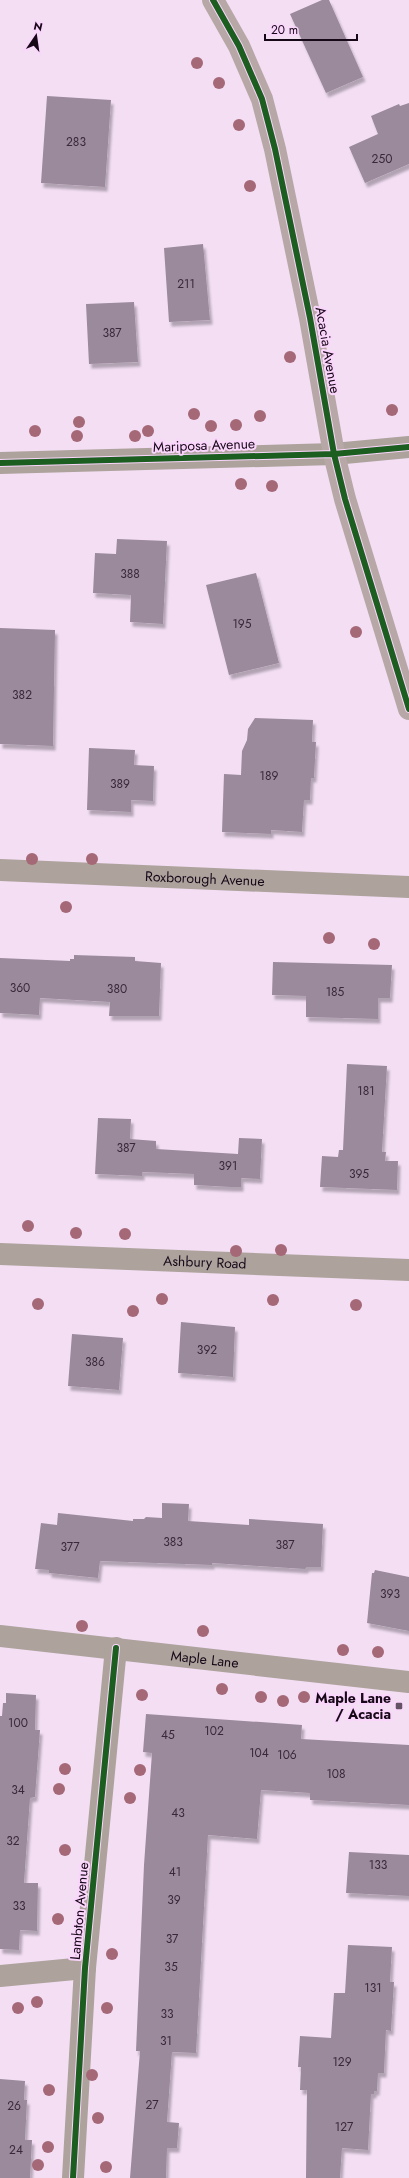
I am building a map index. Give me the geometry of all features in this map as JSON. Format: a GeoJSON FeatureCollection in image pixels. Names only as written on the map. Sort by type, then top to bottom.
{"type":"FeatureCollection","features":[{"type":"Feature","properties":{"kind":"street","name":"Acacia Avenue"},"geometry":{"type":"LineString","coordinates":[[213,0],[239,46],[262,99],[275,149],[310,318],[334,454],[345,499],[409,709]]}},
{"type":"Feature","properties":{"kind":"street","name":"Mariposa Avenue"},"geometry":{"type":"LineString","coordinates":[[0,463],[334,454],[409,447]]}},
{"type":"Feature","properties":{"kind":"street","name":"Roxborough Avenue"},"geometry":{"type":"LineString","coordinates":[[0,870],[409,887]]}},
{"type":"Feature","properties":{"kind":"street","name":"Ashbury Road"},"geometry":{"type":"LineString","coordinates":[[0,1254],[409,1270]]}},
{"type":"Feature","properties":{"kind":"street","name":"Maple Lane"},"geometry":{"type":"LineString","coordinates":[[0,1636],[409,1682]]}},
{"type":"Feature","properties":{"kind":"street","name":"Lambton Avenue"},"geometry":{"type":"LineString","coordinates":[[73,2178],[85,1968],[116,1648]]}},
{"type":"Feature","properties":{"kind":"street"},"geometry":{"type":"LineString","coordinates":[[0,1976],[85,1968]]}},
{"type":"Feature","properties":{"kind":"building"},"geometry":{"type":"Polygon","coordinates":[[[322,0],[329,0],[363,77],[326,93],[290,14],[322,0]]]}},
{"type":"Feature","properties":{"kind":"building"},"geometry":{"type":"Polygon","coordinates":[[[47,96],[111,100],[105,187],[41,183],[47,96]]]}},
{"type":"Feature","properties":{"kind":"building"},"geometry":{"type":"Polygon","coordinates":[[[409,103],[409,164],[365,183],[349,147],[378,134],[371,116],[399,104],[400,106],[409,103]]]}},
{"type":"Feature","properties":{"kind":"building"},"geometry":{"type":"Polygon","coordinates":[[[203,244],[210,320],[169,322],[164,248],[203,244]]]}},
{"type":"Feature","properties":{"kind":"building"},"geometry":{"type":"Polygon","coordinates":[[[134,302],[138,362],[89,364],[86,304],[134,302]]]}},
{"type":"Feature","properties":{"kind":"building"},"geometry":{"type":"Polygon","coordinates":[[[117,539],[167,541],[163,624],[130,622],[131,595],[93,593],[95,553],[116,554],[117,539]]]}},
{"type":"Feature","properties":{"kind":"building"},"geometry":{"type":"Polygon","coordinates":[[[256,573],[279,663],[229,675],[206,585],[256,573]]]}},
{"type":"Feature","properties":{"kind":"building"},"geometry":{"type":"Polygon","coordinates":[[[0,628],[55,630],[53,746],[0,744],[0,628]]]}},
{"type":"Feature","properties":{"kind":"building"},"geometry":{"type":"Polygon","coordinates":[[[255,718],[313,720],[312,742],[316,742],[314,778],[311,778],[310,800],[304,800],[302,832],[271,830],[271,834],[222,832],[224,774],[241,775],[242,751],[247,740],[248,729],[255,718]]]}},
{"type":"Feature","properties":{"kind":"building"},"geometry":{"type":"Polygon","coordinates":[[[89,748],[135,750],[134,765],[154,766],[153,801],[131,800],[131,812],[87,810],[89,748]]]}},
{"type":"Feature","properties":{"kind":"building"},"geometry":{"type":"Polygon","coordinates":[[[74,955],[135,957],[135,961],[161,963],[159,1016],[109,1016],[110,1002],[40,998],[39,1015],[0,1013],[0,958],[70,961],[70,959],[74,959],[74,955]]]}},
{"type":"Feature","properties":{"kind":"building"},"geometry":{"type":"Polygon","coordinates":[[[273,962],[392,965],[390,998],[378,998],[378,1019],[306,1017],[306,996],[272,995],[273,962]]]}},
{"type":"Feature","properties":{"kind":"building"},"geometry":{"type":"Polygon","coordinates":[[[347,1064],[387,1066],[382,1152],[386,1152],[385,1161],[398,1161],[397,1190],[320,1187],[322,1156],[338,1157],[339,1150],[343,1150],[347,1064]]]}},
{"type":"Feature","properties":{"kind":"building"},"geometry":{"type":"Polygon","coordinates":[[[98,1118],[131,1119],[130,1139],[156,1141],[156,1149],[238,1154],[239,1138],[262,1139],[260,1179],[241,1178],[241,1187],[231,1187],[194,1185],[194,1174],[142,1172],[142,1176],[95,1174],[98,1118]]]}},
{"type":"Feature","properties":{"kind":"building"},"geometry":{"type":"Polygon","coordinates":[[[181,1322],[235,1327],[233,1377],[178,1373],[181,1322]]]}},
{"type":"Feature","properties":{"kind":"building"},"geometry":{"type":"Polygon","coordinates":[[[72,1334],[123,1338],[119,1390],[68,1386],[72,1334]]]}},
{"type":"Feature","properties":{"kind":"building"},"geometry":{"type":"Polygon","coordinates":[[[162,1503],[189,1504],[188,1521],[249,1525],[249,1519],[323,1524],[321,1567],[307,1567],[305,1569],[212,1563],[212,1565],[100,1561],[98,1578],[49,1573],[49,1570],[35,1569],[41,1523],[57,1525],[58,1513],[133,1521],[133,1519],[144,1519],[146,1517],[162,1518],[162,1503]]]}},
{"type":"Feature","properties":{"kind":"building"},"geometry":{"type":"Polygon","coordinates":[[[375,1570],[409,1577],[409,1631],[367,1623],[372,1573],[374,1573],[375,1570]]]}},
{"type":"Feature","properties":{"kind":"building"},"geometry":{"type":"Polygon","coordinates":[[[6,1693],[36,1695],[35,1730],[40,1730],[35,1797],[30,1798],[24,1883],[38,1883],[37,1931],[20,1930],[19,1950],[0,1949],[0,1716],[2,1716],[3,1703],[6,1703],[6,1693]]]}},
{"type":"Feature","properties":{"kind":"building"},"geometry":{"type":"Polygon","coordinates":[[[146,1714],[302,1725],[301,1739],[409,1745],[409,1805],[310,1800],[310,1793],[261,1790],[257,1839],[208,1835],[196,2053],[172,2052],[167,2122],[179,2123],[177,2148],[167,2148],[166,2178],[130,2178],[140,2051],[136,2051],[144,1865],[152,1753],[143,1752],[146,1714]]]}},
{"type":"Feature","properties":{"kind":"building"},"geometry":{"type":"Polygon","coordinates":[[[349,1852],[409,1855],[409,1896],[346,1893],[349,1852]]]}},
{"type":"Feature","properties":{"kind":"building"},"geometry":{"type":"Polygon","coordinates":[[[348,1945],[392,1947],[390,1982],[394,1982],[391,2031],[386,2030],[384,2073],[378,2073],[377,2091],[374,2091],[374,2094],[371,2094],[368,2150],[342,2148],[340,2178],[306,2178],[307,2090],[300,2090],[301,2067],[298,2067],[300,2036],[331,2038],[334,1993],[345,1993],[348,1945]]]}},
{"type":"Feature","properties":{"kind":"building"},"geometry":{"type":"Polygon","coordinates":[[[0,2079],[25,2081],[24,2100],[27,2100],[25,2140],[32,2140],[30,2178],[0,2178],[0,2079]]]}},
{"type":"Feature","properties":{"kind":"cycle path"},"geometry":{"type":"LineString","coordinates":[[213,0],[239,46],[262,99],[275,149],[310,318],[334,454],[345,499],[409,709]]}},
{"type":"Feature","properties":{"kind":"cycle path"},"geometry":{"type":"LineString","coordinates":[[0,463],[334,454],[409,447]]}},
{"type":"Feature","properties":{"kind":"cycle path"},"geometry":{"type":"LineString","coordinates":[[73,2178],[85,1968],[116,1648]]}},
{"type":"Feature","properties":{"kind":"place","name":"Maple Lane / Acacia"},"geometry":{"type":"Point","coordinates":[399,1706]}}]}
